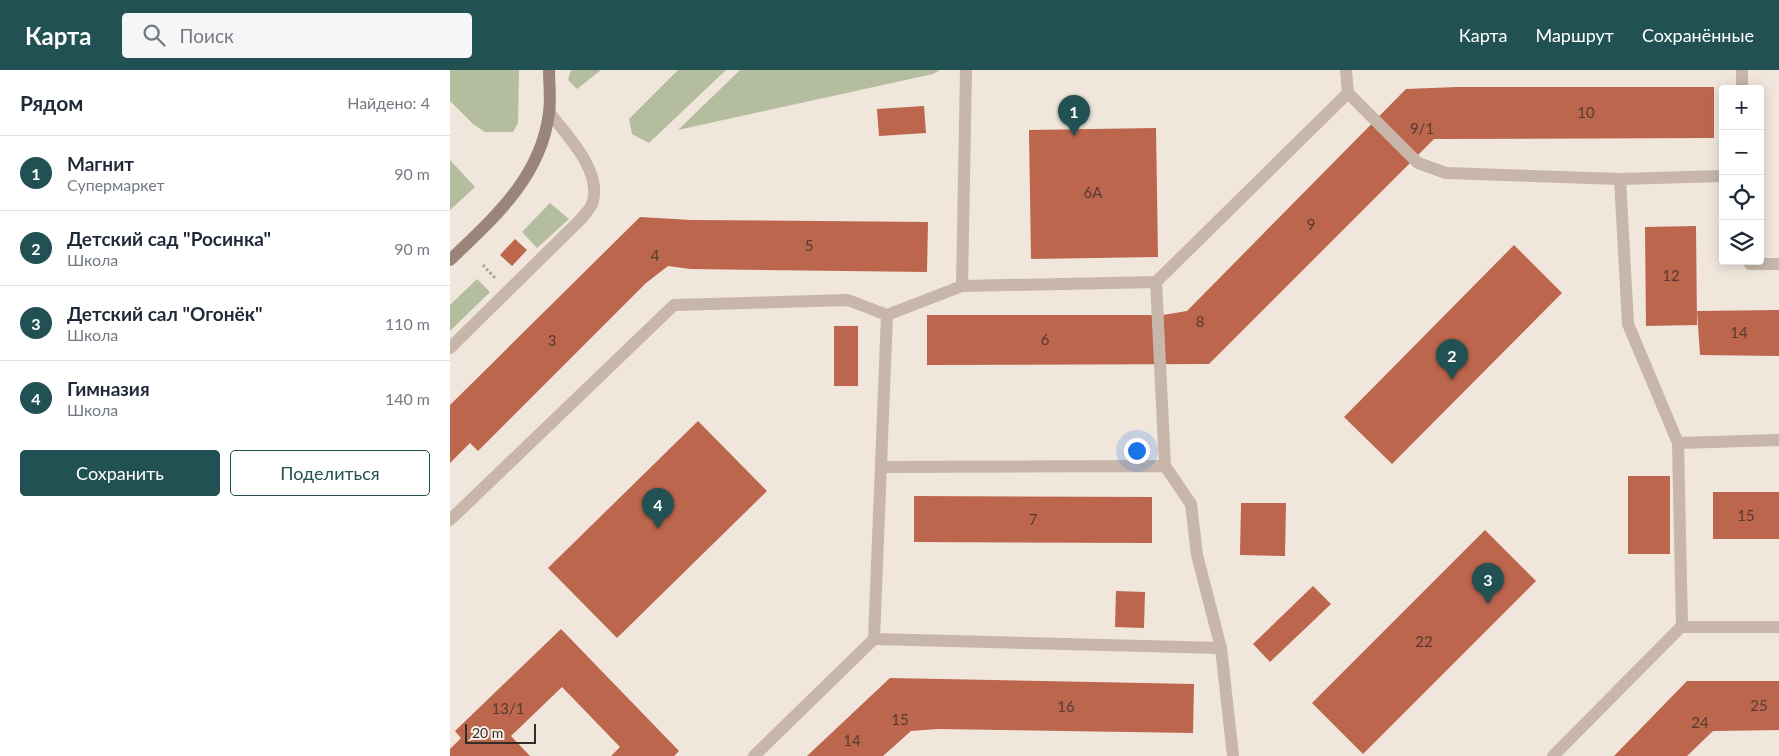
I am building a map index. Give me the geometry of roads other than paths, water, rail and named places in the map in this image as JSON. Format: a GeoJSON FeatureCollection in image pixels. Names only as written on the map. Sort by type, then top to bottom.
{"type":"FeatureCollection","features":[{"type":"Feature","properties":{"kind":"street"},"geometry":{"type":"LineString","coordinates":[[450,260],[497,215],[517,192],[538,154],[550,112],[549,70]]}},
{"type":"Feature","properties":{"kind":"lane"},"geometry":{"type":"LineString","coordinates":[[962,286],[966,70]]}},
{"type":"Feature","properties":{"kind":"lane"},"geometry":{"type":"LineString","coordinates":[[1346,70],[1348,93],[1418,163],[1446,173],[1620,178],[1719,176]]}},
{"type":"Feature","properties":{"kind":"lane"},"geometry":{"type":"LineString","coordinates":[[1742,70],[1742,85]]}},
{"type":"Feature","properties":{"kind":"lane"},"geometry":{"type":"LineString","coordinates":[[450,520],[674,305],[848,300],[888,315],[962,286],[1156,282],[1348,93]]}},
{"type":"Feature","properties":{"kind":"lane"},"geometry":{"type":"LineString","coordinates":[[450,348],[580,220],[593,202],[594,180],[583,159],[550,112]]}},
{"type":"Feature","properties":{"kind":"lane"},"geometry":{"type":"LineString","coordinates":[[1620,178],[1628,324],[1678,443],[1682,627]]}},
{"type":"Feature","properties":{"kind":"lane"},"geometry":{"type":"LineString","coordinates":[[1764,264],[1779,264]]}},
{"type":"Feature","properties":{"kind":"lane"},"geometry":{"type":"LineString","coordinates":[[1156,282],[1164,466],[1191,504],[1197,555],[1221,648],[1233,756]]}},
{"type":"Feature","properties":{"kind":"lane"},"geometry":{"type":"LineString","coordinates":[[754,756],[874,639],[888,315]]}},
{"type":"Feature","properties":{"kind":"lane"},"geometry":{"type":"LineString","coordinates":[[1678,443],[1779,440]]}},
{"type":"Feature","properties":{"kind":"lane"},"geometry":{"type":"LineString","coordinates":[[881,468],[1164,466]]}},
{"type":"Feature","properties":{"kind":"lane"},"geometry":{"type":"LineString","coordinates":[[1553,756],[1682,627],[1779,627]]}},
{"type":"Feature","properties":{"kind":"lane"},"geometry":{"type":"LineString","coordinates":[[874,639],[1221,648]]}},
{"type":"Feature","properties":{"kind":"place","name":"Магнит"},"geometry":{"type":"Point","coordinates":[1074,136]}},
{"type":"Feature","properties":{"kind":"place","name":"Детский сад \"Росинка\""},"geometry":{"type":"Point","coordinates":[1452,380]}},
{"type":"Feature","properties":{"kind":"place","name":"Гимназия"},"geometry":{"type":"Point","coordinates":[658,529]}},
{"type":"Feature","properties":{"kind":"place","name":"Детский сал \"Огонёк\""},"geometry":{"type":"Point","coordinates":[1488,604]}}]}
